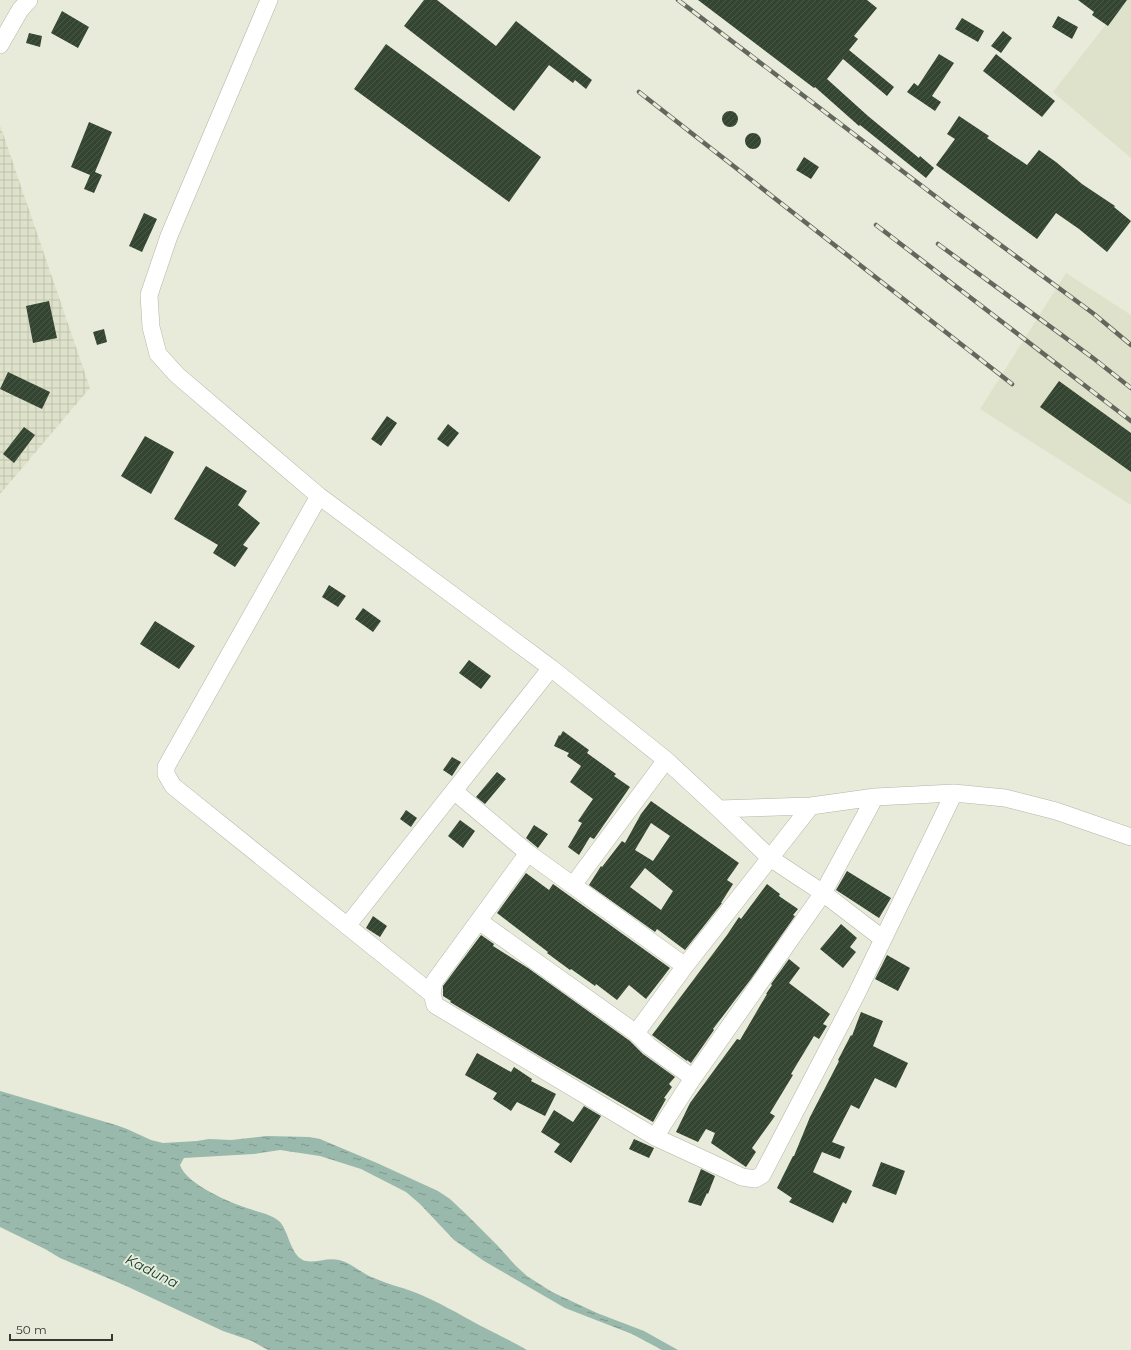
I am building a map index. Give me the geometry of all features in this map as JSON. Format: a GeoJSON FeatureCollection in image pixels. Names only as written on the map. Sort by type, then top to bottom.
{"type":"FeatureCollection","features":[{"type":"Feature","properties":{"kind":"street"},"geometry":{"type":"LineString","coordinates":[[0,45],[20,10],[29,0]]}},
{"type":"Feature","properties":{"kind":"street"},"geometry":{"type":"LineString","coordinates":[[269,0],[169,236],[148,295],[151,327],[158,354],[177,374],[319,496],[551,668],[666,760],[770,858],[823,893],[883,939]]}},
{"type":"Feature","properties":{"kind":"street"},"geometry":{"type":"LineString","coordinates":[[319,496],[166,767],[166,774],[173,786],[432,994]]}},
{"type":"Feature","properties":{"kind":"street"},"geometry":{"type":"LineString","coordinates":[[347,926],[551,668]]}},
{"type":"Feature","properties":{"kind":"street"},"geometry":{"type":"LineString","coordinates":[[573,885],[666,760]]}},
{"type":"Feature","properties":{"kind":"street"},"geometry":{"type":"LineString","coordinates":[[454,791],[528,852],[685,966]]}},
{"type":"Feature","properties":{"kind":"street"},"geometry":{"type":"LineString","coordinates":[[718,808],[811,806],[876,797],[954,793],[1005,798],[1056,811],[1131,838]]}},
{"type":"Feature","properties":{"kind":"street"},"geometry":{"type":"LineString","coordinates":[[528,852],[434,982],[432,994],[435,1005],[654,1137],[742,1176],[755,1179],[762,1175],[856,995],[954,793]]}},
{"type":"Feature","properties":{"kind":"street"},"geometry":{"type":"LineString","coordinates":[[654,1137],[693,1078],[823,893],[876,797]]}},
{"type":"Feature","properties":{"kind":"street"},"geometry":{"type":"LineString","coordinates":[[636,1032],[685,966],[811,806]]}},
{"type":"Feature","properties":{"kind":"street"},"geometry":{"type":"LineString","coordinates":[[479,920],[636,1032],[649,1046],[693,1078]]}},
{"type":"Feature","properties":{"kind":"shaded area"},"geometry":{"type":"Polygon","coordinates":[[[1125,0],[1131,0],[1131,158],[1053,92],[1125,0]]]}},
{"type":"Feature","properties":{"kind":"shaded area"},"geometry":{"type":"Polygon","coordinates":[[[0,125],[90,388],[0,494],[0,125]]]}},
{"type":"Feature","properties":{"kind":"shaded area"},"geometry":{"type":"Polygon","coordinates":[[[1066,273],[1131,315],[1131,505],[980,409],[1066,273]]]}},
{"type":"Feature","properties":{"kind":"water","name":"Kaduna"},"geometry":{"type":"Polygon","coordinates":[[[0,1091],[116,1125],[151,1140],[163,1143],[209,1139],[231,1140],[267,1136],[309,1137],[320,1139],[438,1191],[450,1199],[467,1215],[527,1276],[552,1292],[597,1313],[644,1331],[678,1350],[662,1350],[632,1334],[565,1308],[484,1261],[454,1240],[420,1204],[406,1192],[361,1169],[320,1156],[280,1150],[254,1154],[184,1158],[180,1165],[184,1172],[200,1186],[221,1198],[270,1215],[277,1219],[283,1226],[294,1250],[301,1259],[306,1261],[335,1259],[344,1261],[370,1276],[431,1299],[527,1350],[268,1350],[252,1341],[223,1331],[124,1285],[60,1258],[0,1227],[0,1091]]]}},
{"type":"Feature","properties":{"kind":"building"},"geometry":{"type":"Polygon","coordinates":[[[424,0],[437,0],[496,46],[516,21],[592,80],[586,89],[575,80],[573,83],[549,65],[514,111],[404,26],[424,0]]]}},
{"type":"Feature","properties":{"kind":"building"},"geometry":{"type":"Polygon","coordinates":[[[698,0],[867,0],[877,8],[854,36],[858,39],[849,50],[894,87],[887,96],[843,59],[827,79],[868,116],[919,158],[920,156],[934,168],[926,178],[860,125],[859,126],[815,87],[814,88],[698,0]]]}},
{"type":"Feature","properties":{"kind":"building"},"geometry":{"type":"Polygon","coordinates":[[[1078,0],[1127,0],[1108,26],[1092,15],[1094,12],[1078,0]]]}},
{"type":"Feature","properties":{"kind":"building"},"geometry":{"type":"Polygon","coordinates":[[[62,11],[89,27],[78,48],[51,33],[62,11]]]}},
{"type":"Feature","properties":{"kind":"building"},"geometry":{"type":"Polygon","coordinates":[[[1058,16],[1078,27],[1072,39],[1052,27],[1058,16]]]}},
{"type":"Feature","properties":{"kind":"building"},"geometry":{"type":"Polygon","coordinates":[[[962,18],[984,31],[978,42],[955,29],[962,18]]]}},
{"type":"Feature","properties":{"kind":"building"},"geometry":{"type":"Polygon","coordinates":[[[1003,31],[1012,38],[1001,53],[991,46],[1003,31]]]}},
{"type":"Feature","properties":{"kind":"building"},"geometry":{"type":"Polygon","coordinates":[[[29,33],[42,36],[40,47],[26,43],[29,33]]]}},
{"type":"Feature","properties":{"kind":"building"},"geometry":{"type":"Polygon","coordinates":[[[386,44],[541,157],[509,202],[354,89],[386,44]]]}},
{"type":"Feature","properties":{"kind":"building"},"geometry":{"type":"Polygon","coordinates":[[[939,54],[954,63],[932,96],[941,102],[935,111],[907,92],[914,83],[918,86],[939,54]]]}},
{"type":"Feature","properties":{"kind":"building"},"geometry":{"type":"Polygon","coordinates":[[[996,54],[1055,101],[1042,117],[983,71],[996,54]]]}},
{"type":"Feature","properties":{"kind":"building"},"geometry":{"type":"Polygon","coordinates":[[[730,111],[737,116],[738,119],[733,126],[730,127],[723,122],[722,119],[727,112],[730,111]]]}},
{"type":"Feature","properties":{"kind":"building"},"geometry":{"type":"Polygon","coordinates":[[[959,116],[989,136],[987,138],[1027,165],[1039,150],[1082,184],[1115,206],[1114,207],[1131,221],[1107,252],[1079,229],[1056,213],[1037,239],[936,165],[955,139],[947,134],[959,116]]]}},
{"type":"Feature","properties":{"kind":"building"},"geometry":{"type":"Polygon","coordinates":[[[89,122],[112,132],[95,172],[102,175],[94,193],[84,189],[90,175],[71,167],[89,122]]]}},
{"type":"Feature","properties":{"kind":"building"},"geometry":{"type":"Polygon","coordinates":[[[753,133],[760,138],[761,141],[756,148],[753,149],[746,144],[745,141],[750,134],[753,133]]]}},
{"type":"Feature","properties":{"kind":"building"},"geometry":{"type":"Polygon","coordinates":[[[804,157],[819,167],[811,179],[796,170],[804,157]]]}},
{"type":"Feature","properties":{"kind":"building"},"geometry":{"type":"Polygon","coordinates":[[[144,213],[157,219],[142,252],[129,246],[144,213]]]}},
{"type":"Feature","properties":{"kind":"building"},"geometry":{"type":"Polygon","coordinates":[[[49,301],[57,338],[33,343],[26,306],[49,301]]]}},
{"type":"Feature","properties":{"kind":"building"},"geometry":{"type":"Polygon","coordinates":[[[104,329],[107,342],[97,345],[93,332],[104,329]]]}},
{"type":"Feature","properties":{"kind":"building"},"geometry":{"type":"Polygon","coordinates":[[[8,372],[50,392],[42,409],[0,389],[8,372]]]}},
{"type":"Feature","properties":{"kind":"building"},"geometry":{"type":"Polygon","coordinates":[[[1059,381],[1131,433],[1131,472],[1040,407],[1059,381]]]}},
{"type":"Feature","properties":{"kind":"building"},"geometry":{"type":"Polygon","coordinates":[[[387,416],[397,423],[381,446],[371,439],[387,416]]]}},
{"type":"Feature","properties":{"kind":"building"},"geometry":{"type":"Polygon","coordinates":[[[448,424],[459,433],[448,447],[437,439],[448,424]]]}},
{"type":"Feature","properties":{"kind":"building"},"geometry":{"type":"Polygon","coordinates":[[[24,427],[35,435],[14,463],[3,454],[24,427]]]}},
{"type":"Feature","properties":{"kind":"building"},"geometry":{"type":"Polygon","coordinates":[[[145,436],[174,452],[151,494],[121,476],[145,436]]]}},
{"type":"Feature","properties":{"kind":"building"},"geometry":{"type":"Polygon","coordinates":[[[206,466],[247,491],[238,505],[260,523],[243,545],[248,548],[235,567],[213,553],[218,545],[174,519],[206,466]]]}},
{"type":"Feature","properties":{"kind":"building"},"geometry":{"type":"Polygon","coordinates":[[[329,585],[346,596],[338,607],[322,597],[329,585]]]}},
{"type":"Feature","properties":{"kind":"building"},"geometry":{"type":"Polygon","coordinates":[[[363,608],[381,621],[373,632],[355,619],[363,608]]]}},
{"type":"Feature","properties":{"kind":"building"},"geometry":{"type":"Polygon","coordinates":[[[155,621],[195,646],[179,669],[140,644],[155,621]]]}},
{"type":"Feature","properties":{"kind":"building"},"geometry":{"type":"Polygon","coordinates":[[[469,660],[491,676],[481,689],[459,673],[469,660]]]}},
{"type":"Feature","properties":{"kind":"building"},"geometry":{"type":"Polygon","coordinates":[[[563,731],[589,750],[587,753],[616,774],[614,776],[630,787],[594,839],[590,837],[579,855],[568,847],[582,823],[578,821],[593,799],[570,782],[581,766],[567,756],[569,753],[554,746],[559,735],[560,736],[563,731]]]}},
{"type":"Feature","properties":{"kind":"building"},"geometry":{"type":"Polygon","coordinates":[[[452,757],[461,762],[452,776],[443,770],[452,757]]]}},
{"type":"Feature","properties":{"kind":"building"},"geometry":{"type":"Polygon","coordinates":[[[497,772],[506,779],[485,804],[476,797],[497,772]]]}},
{"type":"Feature","properties":{"kind":"building"},"geometry":{"type":"Polygon","coordinates":[[[651,801],[739,863],[727,880],[733,884],[722,903],[685,950],[657,929],[655,932],[589,885],[601,866],[602,867],[622,841],[625,843],[641,814],[651,801]],[[651,823],[635,850],[653,861],[670,836],[651,823]],[[645,868],[630,887],[661,910],[673,891],[645,868]]]}},
{"type":"Feature","properties":{"kind":"building"},"geometry":{"type":"Polygon","coordinates":[[[406,810],[417,818],[411,827],[400,819],[406,810]]]}},
{"type":"Feature","properties":{"kind":"building"},"geometry":{"type":"Polygon","coordinates":[[[460,820],[475,831],[463,848],[448,836],[460,820]]]}},
{"type":"Feature","properties":{"kind":"building"},"geometry":{"type":"Polygon","coordinates":[[[534,825],[548,834],[538,848],[526,838],[534,825]]]}},
{"type":"Feature","properties":{"kind":"building"},"geometry":{"type":"Polygon","coordinates":[[[847,871],[891,898],[879,918],[836,890],[847,871]]]}},
{"type":"Feature","properties":{"kind":"building"},"geometry":{"type":"Polygon","coordinates":[[[526,873],[549,890],[553,884],[670,968],[646,999],[629,985],[617,1000],[596,984],[595,986],[571,969],[570,970],[497,913],[526,873]]]}},
{"type":"Feature","properties":{"kind":"building"},"geometry":{"type":"Polygon","coordinates":[[[767,884],[780,894],[779,896],[798,909],[793,915],[795,916],[751,979],[713,1029],[714,1030],[691,1063],[652,1035],[739,917],[741,919],[767,884]]]}},
{"type":"Feature","properties":{"kind":"building"},"geometry":{"type":"Polygon","coordinates":[[[373,916],[387,926],[380,937],[366,928],[373,916]]]}},
{"type":"Feature","properties":{"kind":"building"},"geometry":{"type":"Polygon","coordinates":[[[841,924],[857,938],[850,947],[856,952],[843,968],[820,949],[841,924]]]}},
{"type":"Feature","properties":{"kind":"building"},"geometry":{"type":"Polygon","coordinates":[[[481,935],[494,944],[493,946],[528,968],[630,1041],[643,1054],[675,1077],[669,1084],[672,1087],[664,1098],[666,1099],[653,1122],[543,1058],[450,1002],[451,1001],[443,996],[443,986],[481,935]]]}},
{"type":"Feature","properties":{"kind":"building"},"geometry":{"type":"Polygon","coordinates":[[[887,955],[910,968],[898,991],[875,979],[887,955]]]}},
{"type":"Feature","properties":{"kind":"building"},"geometry":{"type":"Polygon","coordinates":[[[789,959],[800,968],[789,983],[830,1014],[823,1024],[827,1026],[819,1039],[814,1036],[791,1074],[793,1075],[770,1113],[775,1116],[752,1148],[756,1152],[746,1167],[711,1143],[715,1133],[706,1129],[698,1142],[676,1132],[690,1103],[737,1039],[740,1040],[772,985],[771,984],[789,959]]]}},
{"type":"Feature","properties":{"kind":"building"},"geometry":{"type":"Polygon","coordinates":[[[861,1012],[883,1021],[873,1046],[908,1063],[896,1088],[875,1078],[859,1109],[851,1105],[832,1142],[845,1147],[840,1159],[822,1152],[813,1172],[852,1191],[846,1204],[843,1202],[833,1223],[789,1202],[792,1198],[777,1188],[794,1156],[810,1117],[839,1061],[838,1060],[851,1035],[852,1036],[861,1012]]]}},
{"type":"Feature","properties":{"kind":"building"},"geometry":{"type":"Polygon","coordinates":[[[477,1053],[511,1072],[514,1067],[532,1079],[531,1081],[556,1094],[545,1116],[517,1102],[511,1111],[493,1099],[497,1093],[465,1075],[477,1053]]]}},
{"type":"Feature","properties":{"kind":"building"},"geometry":{"type":"Polygon","coordinates":[[[584,1106],[601,1116],[571,1163],[554,1152],[560,1144],[541,1132],[554,1110],[573,1122],[584,1106]]]}},
{"type":"Feature","properties":{"kind":"building"},"geometry":{"type":"Polygon","coordinates":[[[634,1139],[654,1148],[649,1158],[629,1149],[634,1139]]]}},
{"type":"Feature","properties":{"kind":"building"},"geometry":{"type":"Polygon","coordinates":[[[881,1162],[905,1171],[896,1195],[872,1186],[881,1162]]]}},
{"type":"Feature","properties":{"kind":"building"},"geometry":{"type":"Polygon","coordinates":[[[701,1169],[715,1176],[708,1194],[707,1193],[701,1206],[688,1202],[701,1169]]]}},
{"type":"Feature","properties":{"kind":"railway"},"geometry":{"type":"LineString","coordinates":[[678,0],[960,215],[1094,314],[1131,345]]}},
{"type":"Feature","properties":{"kind":"railway"},"geometry":{"type":"LineString","coordinates":[[639,92],[1012,384]]}},
{"type":"Feature","properties":{"kind":"railway"},"geometry":{"type":"LineString","coordinates":[[876,225],[1131,421]]}},
{"type":"Feature","properties":{"kind":"railway"},"geometry":{"type":"LineString","coordinates":[[938,244],[1093,358],[1131,388]]}}]}
